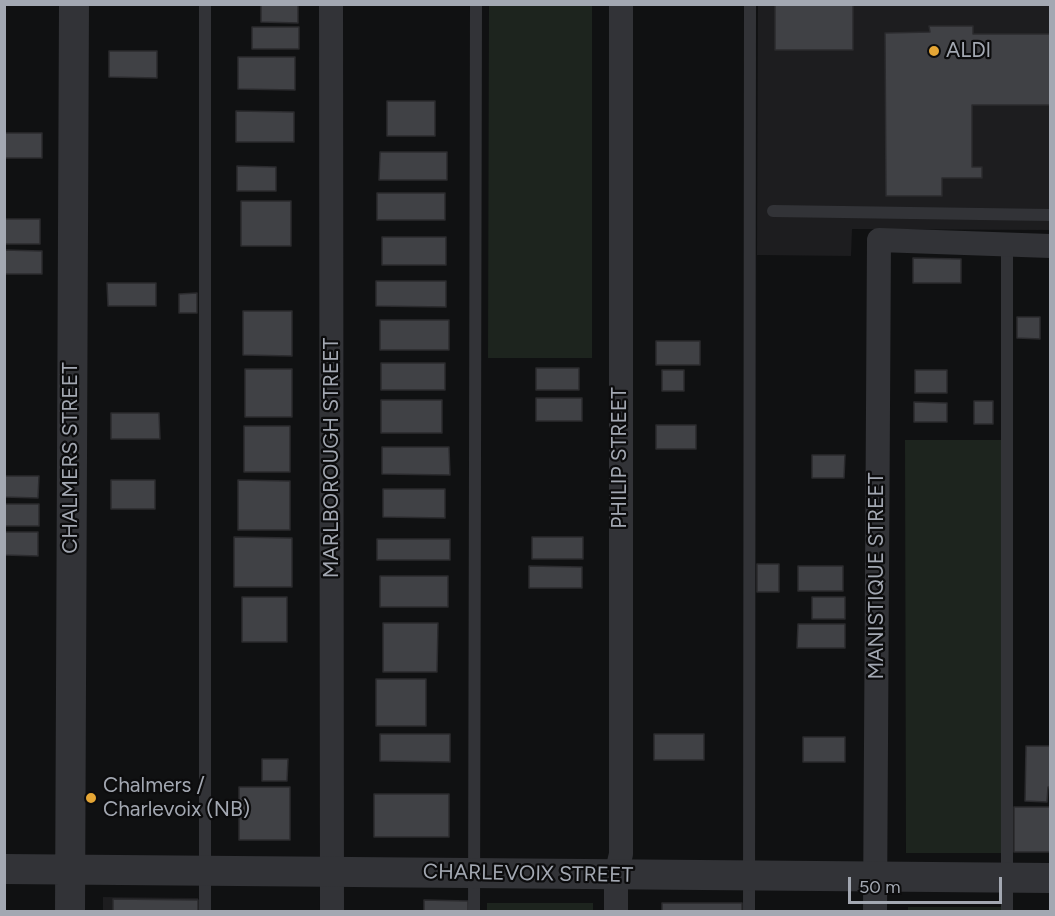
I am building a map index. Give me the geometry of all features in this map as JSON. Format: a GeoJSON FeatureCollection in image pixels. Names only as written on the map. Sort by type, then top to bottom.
{"type":"FeatureCollection","features":[{"type":"Feature","properties":{"kind":"street","name":"CHALMERS STREET"},"geometry":{"type":"LineString","coordinates":[[70,912],[74,4]]}},
{"type":"Feature","properties":{"kind":"street","name":"MARLBOROUGH STREET"},"geometry":{"type":"LineString","coordinates":[[332,4],[332,912]]}},
{"type":"Feature","properties":{"kind":"street","name":"PHILIP STREET"},"geometry":{"type":"LineString","coordinates":[[616,912],[616,875],[621,854],[621,4]]}},
{"type":"Feature","properties":{"kind":"street","name":"MANISTIQUE STREET"},"geometry":{"type":"LineString","coordinates":[[875,912],[879,240],[1006,244]]}},
{"type":"Feature","properties":{"kind":"street"},"geometry":{"type":"LineString","coordinates":[[1006,244],[1050,246]]}},
{"type":"Feature","properties":{"kind":"street","name":"CHARLEVOIX STREET"},"geometry":{"type":"LineString","coordinates":[[4,869],[1050,878]]}},
{"type":"Feature","properties":{"kind":"lane"},"geometry":{"type":"LineString","coordinates":[[204,912],[205,4]]}},
{"type":"Feature","properties":{"kind":"lane"},"geometry":{"type":"LineString","coordinates":[[474,912],[476,4]]}},
{"type":"Feature","properties":{"kind":"lane"},"geometry":{"type":"LineString","coordinates":[[750,4],[750,912]]}},
{"type":"Feature","properties":{"kind":"lane"},"geometry":{"type":"LineString","coordinates":[[773,211],[1050,215]]}},
{"type":"Feature","properties":{"kind":"lane"},"geometry":{"type":"LineString","coordinates":[[1006,244],[1007,912]]}},
{"type":"Feature","properties":{"kind":"shaded area"},"geometry":{"type":"Polygon","coordinates":[[[489,5],[592,5],[592,358],[488,358],[489,5]]]}},
{"type":"Feature","properties":{"kind":"shaded area"},"geometry":{"type":"Polygon","coordinates":[[[758,5],[1050,5],[1050,230],[852,229],[851,256],[757,255],[758,5]]]}},
{"type":"Feature","properties":{"kind":"shaded area"},"geometry":{"type":"Polygon","coordinates":[[[905,440],[1001,440],[1002,853],[906,853],[905,440]]]}},
{"type":"Feature","properties":{"kind":"shaded area"},"geometry":{"type":"Polygon","coordinates":[[[103,897],[198,898],[198,911],[103,912],[103,897]]]}},
{"type":"Feature","properties":{"kind":"shaded area"},"geometry":{"type":"Polygon","coordinates":[[[487,903],[593,903],[593,911],[487,911],[487,903]]]}},
{"type":"Feature","properties":{"kind":"shaded area"},"geometry":{"type":"Polygon","coordinates":[[[908,907],[1002,907],[1002,912],[908,912],[908,907]]]}},
{"type":"Feature","properties":{"kind":"building"},"geometry":{"type":"Polygon","coordinates":[[[261,4],[298,4],[298,23],[261,22],[261,4]]]}},
{"type":"Feature","properties":{"kind":"building"},"geometry":{"type":"Polygon","coordinates":[[[775,4],[853,4],[853,50],[775,50],[775,4]]]}},
{"type":"Feature","properties":{"kind":"building"},"geometry":{"type":"Polygon","coordinates":[[[929,26],[973,26],[973,34],[1050,34],[1050,105],[972,105],[972,167],[982,167],[982,178],[942,178],[942,196],[886,196],[885,33],[930,32],[929,26]]]}},
{"type":"Feature","properties":{"kind":"building"},"geometry":{"type":"Polygon","coordinates":[[[252,27],[299,27],[299,49],[252,49],[252,27]]]}},
{"type":"Feature","properties":{"kind":"building"},"geometry":{"type":"Polygon","coordinates":[[[109,51],[157,51],[157,78],[109,77],[109,51]]]}},
{"type":"Feature","properties":{"kind":"building"},"geometry":{"type":"Polygon","coordinates":[[[238,57],[295,57],[295,90],[238,89],[238,57]]]}},
{"type":"Feature","properties":{"kind":"building"},"geometry":{"type":"Polygon","coordinates":[[[387,101],[435,101],[435,136],[387,136],[387,101]]]}},
{"type":"Feature","properties":{"kind":"building"},"geometry":{"type":"Polygon","coordinates":[[[236,111],[294,112],[294,142],[236,142],[236,111]]]}},
{"type":"Feature","properties":{"kind":"building"},"geometry":{"type":"Polygon","coordinates":[[[4,133],[42,133],[42,158],[4,158],[4,133]]]}},
{"type":"Feature","properties":{"kind":"building"},"geometry":{"type":"Polygon","coordinates":[[[380,152],[447,152],[447,180],[379,180],[380,152]]]}},
{"type":"Feature","properties":{"kind":"building"},"geometry":{"type":"Polygon","coordinates":[[[237,166],[276,167],[276,191],[237,191],[237,166]]]}},
{"type":"Feature","properties":{"kind":"building"},"geometry":{"type":"Polygon","coordinates":[[[377,193],[445,193],[445,220],[377,220],[377,193]]]}},
{"type":"Feature","properties":{"kind":"building"},"geometry":{"type":"Polygon","coordinates":[[[241,201],[291,201],[291,246],[241,246],[241,201]]]}},
{"type":"Feature","properties":{"kind":"building"},"geometry":{"type":"Polygon","coordinates":[[[4,219],[40,219],[40,244],[4,244],[4,219]]]}},
{"type":"Feature","properties":{"kind":"building"},"geometry":{"type":"Polygon","coordinates":[[[382,237],[446,237],[446,265],[382,265],[382,237]]]}},
{"type":"Feature","properties":{"kind":"building"},"geometry":{"type":"Polygon","coordinates":[[[4,250],[42,251],[42,274],[4,274],[4,250]]]}},
{"type":"Feature","properties":{"kind":"building"},"geometry":{"type":"Polygon","coordinates":[[[913,258],[961,259],[961,283],[913,283],[913,258]]]}},
{"type":"Feature","properties":{"kind":"building"},"geometry":{"type":"Polygon","coordinates":[[[376,281],[446,281],[446,307],[376,306],[376,281]]]}},
{"type":"Feature","properties":{"kind":"building"},"geometry":{"type":"Polygon","coordinates":[[[107,283],[156,283],[156,306],[108,306],[107,283]]]}},
{"type":"Feature","properties":{"kind":"building"},"geometry":{"type":"Polygon","coordinates":[[[197,293],[197,313],[179,313],[179,294],[197,293]]]}},
{"type":"Feature","properties":{"kind":"building"},"geometry":{"type":"Polygon","coordinates":[[[243,311],[292,311],[292,356],[243,355],[243,311]]]}},
{"type":"Feature","properties":{"kind":"building"},"geometry":{"type":"Polygon","coordinates":[[[1017,317],[1040,317],[1040,339],[1017,338],[1017,317]]]}},
{"type":"Feature","properties":{"kind":"building"},"geometry":{"type":"Polygon","coordinates":[[[380,320],[449,320],[449,350],[380,350],[380,320]]]}},
{"type":"Feature","properties":{"kind":"building"},"geometry":{"type":"Polygon","coordinates":[[[656,341],[700,341],[700,365],[656,365],[656,341]]]}},
{"type":"Feature","properties":{"kind":"building"},"geometry":{"type":"Polygon","coordinates":[[[381,363],[445,363],[445,390],[381,390],[381,363]]]}},
{"type":"Feature","properties":{"kind":"building"},"geometry":{"type":"Polygon","coordinates":[[[536,368],[579,368],[579,390],[536,390],[536,368]]]}},
{"type":"Feature","properties":{"kind":"building"},"geometry":{"type":"Polygon","coordinates":[[[245,369],[292,369],[292,417],[245,417],[245,369]]]}},
{"type":"Feature","properties":{"kind":"building"},"geometry":{"type":"Polygon","coordinates":[[[662,370],[684,370],[684,391],[662,391],[662,370]]]}},
{"type":"Feature","properties":{"kind":"building"},"geometry":{"type":"Polygon","coordinates":[[[915,370],[947,370],[947,393],[915,393],[915,370]]]}},
{"type":"Feature","properties":{"kind":"building"},"geometry":{"type":"Polygon","coordinates":[[[536,398],[582,398],[582,421],[536,421],[536,398]]]}},
{"type":"Feature","properties":{"kind":"building"},"geometry":{"type":"Polygon","coordinates":[[[381,400],[442,400],[442,433],[381,433],[381,400]]]}},
{"type":"Feature","properties":{"kind":"building"},"geometry":{"type":"Polygon","coordinates":[[[974,401],[993,401],[993,424],[974,424],[974,401]]]}},
{"type":"Feature","properties":{"kind":"building"},"geometry":{"type":"Polygon","coordinates":[[[914,402],[947,403],[947,422],[914,422],[914,402]]]}},
{"type":"Feature","properties":{"kind":"building"},"geometry":{"type":"Polygon","coordinates":[[[111,413],[159,413],[160,439],[111,439],[111,413]]]}},
{"type":"Feature","properties":{"kind":"building"},"geometry":{"type":"Polygon","coordinates":[[[656,425],[696,425],[696,449],[656,449],[656,425]]]}},
{"type":"Feature","properties":{"kind":"building"},"geometry":{"type":"Polygon","coordinates":[[[244,426],[290,426],[290,472],[244,472],[244,426]]]}},
{"type":"Feature","properties":{"kind":"building"},"geometry":{"type":"Polygon","coordinates":[[[382,447],[449,447],[450,475],[382,474],[382,447]]]}},
{"type":"Feature","properties":{"kind":"building"},"geometry":{"type":"Polygon","coordinates":[[[812,455],[845,455],[844,478],[812,478],[812,455]]]}},
{"type":"Feature","properties":{"kind":"building"},"geometry":{"type":"Polygon","coordinates":[[[4,476],[39,476],[38,498],[4,497],[4,476]]]}},
{"type":"Feature","properties":{"kind":"building"},"geometry":{"type":"Polygon","coordinates":[[[111,480],[155,480],[155,509],[111,509],[111,480]]]}},
{"type":"Feature","properties":{"kind":"building"},"geometry":{"type":"Polygon","coordinates":[[[238,480],[290,481],[290,530],[238,530],[238,480]]]}},
{"type":"Feature","properties":{"kind":"building"},"geometry":{"type":"Polygon","coordinates":[[[383,489],[445,489],[445,518],[383,517],[383,489]]]}},
{"type":"Feature","properties":{"kind":"building"},"geometry":{"type":"Polygon","coordinates":[[[4,504],[39,504],[39,526],[4,526],[4,504]]]}},
{"type":"Feature","properties":{"kind":"building"},"geometry":{"type":"Polygon","coordinates":[[[4,532],[38,532],[38,556],[4,555],[4,532]]]}},
{"type":"Feature","properties":{"kind":"building"},"geometry":{"type":"Polygon","coordinates":[[[234,537],[292,538],[292,587],[234,587],[234,537]]]}},
{"type":"Feature","properties":{"kind":"building"},"geometry":{"type":"Polygon","coordinates":[[[532,537],[583,537],[583,559],[532,559],[532,537]]]}},
{"type":"Feature","properties":{"kind":"building"},"geometry":{"type":"Polygon","coordinates":[[[377,539],[450,539],[450,560],[377,560],[377,539]]]}},
{"type":"Feature","properties":{"kind":"building"},"geometry":{"type":"Polygon","coordinates":[[[757,564],[779,564],[779,592],[757,592],[757,564]]]}},
{"type":"Feature","properties":{"kind":"building"},"geometry":{"type":"Polygon","coordinates":[[[529,566],[582,567],[582,588],[529,588],[529,566]]]}},
{"type":"Feature","properties":{"kind":"building"},"geometry":{"type":"Polygon","coordinates":[[[798,566],[843,566],[843,591],[798,591],[798,566]]]}},
{"type":"Feature","properties":{"kind":"building"},"geometry":{"type":"Polygon","coordinates":[[[380,576],[448,576],[448,607],[380,607],[380,576]]]}},
{"type":"Feature","properties":{"kind":"building"},"geometry":{"type":"Polygon","coordinates":[[[242,597],[287,597],[287,642],[242,642],[242,597]]]}},
{"type":"Feature","properties":{"kind":"building"},"geometry":{"type":"Polygon","coordinates":[[[812,597],[845,597],[845,619],[812,619],[812,597]]]}},
{"type":"Feature","properties":{"kind":"building"},"geometry":{"type":"Polygon","coordinates":[[[383,623],[438,623],[437,672],[383,672],[383,623]]]}},
{"type":"Feature","properties":{"kind":"building"},"geometry":{"type":"Polygon","coordinates":[[[798,624],[845,624],[845,648],[797,648],[798,624]]]}},
{"type":"Feature","properties":{"kind":"building"},"geometry":{"type":"Polygon","coordinates":[[[376,679],[426,679],[426,726],[376,726],[376,679]]]}},
{"type":"Feature","properties":{"kind":"building"},"geometry":{"type":"Polygon","coordinates":[[[380,734],[450,734],[450,762],[380,761],[380,734]]]}},
{"type":"Feature","properties":{"kind":"building"},"geometry":{"type":"Polygon","coordinates":[[[654,734],[704,734],[704,760],[654,760],[654,734]]]}},
{"type":"Feature","properties":{"kind":"building"},"geometry":{"type":"Polygon","coordinates":[[[803,737],[845,737],[845,762],[803,762],[803,737]]]}},
{"type":"Feature","properties":{"kind":"building"},"geometry":{"type":"Polygon","coordinates":[[[1026,746],[1050,746],[1050,788],[1048,787],[1047,802],[1025,801],[1026,746]]]}},
{"type":"Feature","properties":{"kind":"building"},"geometry":{"type":"Polygon","coordinates":[[[262,759],[288,759],[287,781],[262,781],[262,759]]]}},
{"type":"Feature","properties":{"kind":"building"},"geometry":{"type":"Polygon","coordinates":[[[239,787],[290,787],[290,840],[239,840],[239,787]]]}},
{"type":"Feature","properties":{"kind":"building"},"geometry":{"type":"Polygon","coordinates":[[[374,794],[449,794],[449,837],[374,837],[374,794]]]}},
{"type":"Feature","properties":{"kind":"building"},"geometry":{"type":"Polygon","coordinates":[[[1014,807],[1050,807],[1050,852],[1014,852],[1014,807]]]}},
{"type":"Feature","properties":{"kind":"building"},"geometry":{"type":"Polygon","coordinates":[[[113,899],[198,900],[198,912],[113,912],[113,899]]]}},
{"type":"Feature","properties":{"kind":"building"},"geometry":{"type":"Polygon","coordinates":[[[424,900],[468,901],[468,912],[424,912],[424,900]]]}},
{"type":"Feature","properties":{"kind":"building"},"geometry":{"type":"Polygon","coordinates":[[[662,903],[742,903],[742,912],[662,912],[662,903]]]}},
{"type":"Feature","properties":{"kind":"place","name":"ALDI"},"geometry":{"type":"Point","coordinates":[934,51]}},
{"type":"Feature","properties":{"kind":"place","name":"Chalmers / Charlevoix (NB)"},"geometry":{"type":"Point","coordinates":[91,798]}}]}
